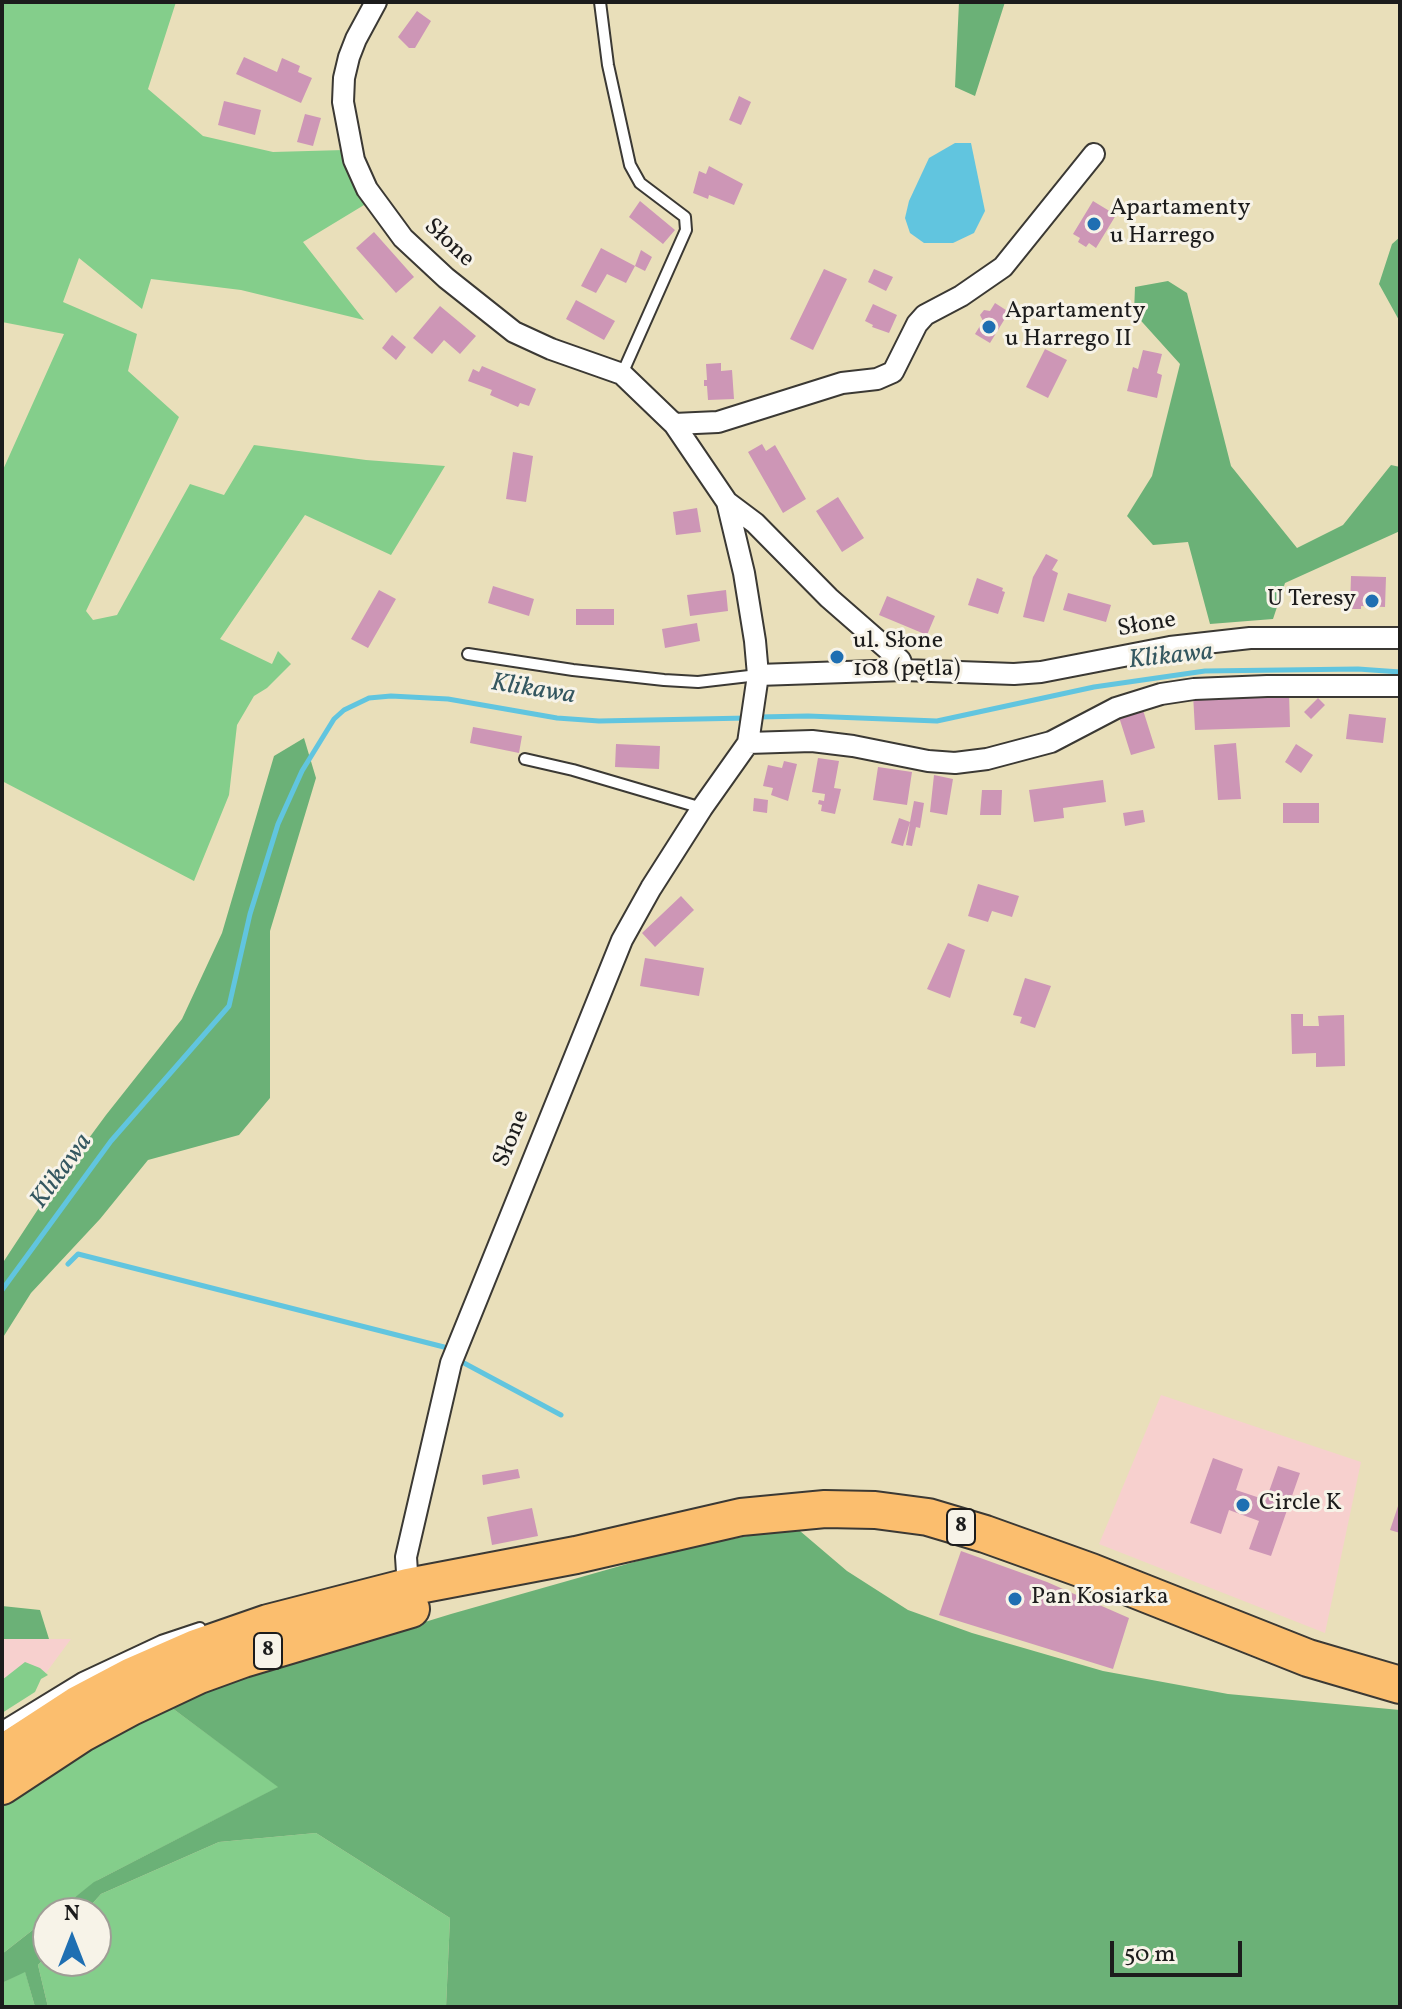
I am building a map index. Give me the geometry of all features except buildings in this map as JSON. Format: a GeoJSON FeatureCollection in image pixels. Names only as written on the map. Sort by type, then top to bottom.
{"type":"FeatureCollection","features":[{"type":"Feature","properties":{"kind":"highway","name":"8"},"geometry":{"type":"LineString","coordinates":[[2,1786],[81,1734],[199,1675],[410,1598],[741,1517],[825,1509],[928,1517],[1000,1539],[1308,1658],[1400,1685]]}},
{"type":"Feature","properties":{"kind":"highway","name":"8"},"geometry":{"type":"LineString","coordinates":[[2,1754],[77,1705],[132,1676],[253,1622],[410,1598]]}},
{"type":"Feature","properties":{"kind":"street","name":"Słone"},"geometry":{"type":"LineString","coordinates":[[376,2],[356,39],[344,78],[343,102],[354,160],[367,189],[403,238],[514,332],[622,374],[674,424],[727,502],[755,523],[829,598],[900,660],[904,670]]}},
{"type":"Feature","properties":{"kind":"street"},"geometry":{"type":"LineString","coordinates":[[674,424],[718,422],[842,383],[877,379],[893,372],[917,324],[925,315],[961,296],[1003,267],[1094,154]]}},
{"type":"Feature","properties":{"kind":"street","name":"Słone"},"geometry":{"type":"LineString","coordinates":[[727,502],[744,573],[755,641],[756,686],[904,670],[1028,673],[1170,647],[1250,638],[1400,638]]}},
{"type":"Feature","properties":{"kind":"street"},"geometry":{"type":"LineString","coordinates":[[756,686],[749,735],[853,746],[928,761],[955,763],[987,759],[1051,742],[1116,708],[1161,694],[1194,689],[1267,686],[1400,686]]}},
{"type":"Feature","properties":{"kind":"street","name":"Słone"},"geometry":{"type":"LineString","coordinates":[[410,1598],[406,1557],[451,1363],[621,944],[651,888],[749,735]]}},
{"type":"Feature","properties":{"kind":"lane"},"geometry":{"type":"LineString","coordinates":[[600,2],[608,65],[630,165],[640,183],[685,217],[686,230],[622,374]]}},
{"type":"Feature","properties":{"kind":"lane"},"geometry":{"type":"LineString","coordinates":[[468,654],[573,670],[756,686]]}},
{"type":"Feature","properties":{"kind":"lane"},"geometry":{"type":"LineString","coordinates":[[525,759],[702,808]]}},
{"type":"Feature","properties":{"kind":"lane"},"geometry":{"type":"LineString","coordinates":[[2,1727],[82,1678],[161,1641],[207,1625]]}},
{"type":"Feature","properties":{"kind":"shaded area"},"geometry":{"type":"Polygon","coordinates":[[[1161,1395],[1361,1462],[1325,1633],[1099,1544],[1161,1395]]]}},
{"type":"Feature","properties":{"kind":"shaded area"},"geometry":{"type":"Polygon","coordinates":[[[2,1639],[71,1639],[34,1689],[2,1712],[2,1639]]]}},
{"type":"Feature","properties":{"kind":"green space"},"geometry":{"type":"Polygon","coordinates":[[[2,2],[176,2],[148,89],[203,136],[273,152],[344,150],[369,202],[303,242],[364,320],[241,290],[151,279],[142,309],[79,258],[63,302],[137,334],[128,371],[179,417],[86,611],[93,620],[117,615],[190,484],[224,495],[254,445],[366,460],[445,466],[391,555],[305,515],[220,639],[272,664],[278,651],[291,664],[267,688],[254,696],[237,725],[229,795],[194,881],[2,781],[2,472],[64,334],[2,322],[2,2]]]}},
{"type":"Feature","properties":{"kind":"green space"},"geometry":{"type":"Polygon","coordinates":[[[959,2],[1005,2],[975,96],[955,87],[959,2]]]}},
{"type":"Feature","properties":{"kind":"green space"},"geometry":{"type":"Polygon","coordinates":[[[1400,237],[1400,322],[1379,284],[1392,244],[1400,237]]]}},
{"type":"Feature","properties":{"kind":"green space"},"geometry":{"type":"Polygon","coordinates":[[[1168,281],[1187,293],[1231,466],[1297,548],[1343,525],[1391,465],[1400,467],[1400,531],[1285,583],[1273,619],[1210,624],[1188,542],[1153,545],[1127,516],[1152,476],[1180,364],[1134,313],[1135,287],[1168,281]]]}},
{"type":"Feature","properties":{"kind":"green space"},"geometry":{"type":"Polygon","coordinates":[[[304,738],[316,778],[270,931],[270,1098],[239,1135],[148,1160],[100,1219],[31,1293],[2,1339],[2,1264],[50,1191],[182,1019],[222,933],[274,756],[304,738]]]}},
{"type":"Feature","properties":{"kind":"green space"},"geometry":{"type":"Polygon","coordinates":[[[800,1531],[847,1571],[908,1610],[972,1633],[1103,1671],[1228,1694],[1400,1710],[1400,2007],[446,2007],[450,1918],[316,1833],[219,1842],[98,1897],[75,1897],[94,1882],[278,1787],[164,1702],[451,1614],[680,1549],[758,1534],[800,1531]]]}},
{"type":"Feature","properties":{"kind":"green space"},"geometry":{"type":"Polygon","coordinates":[[[2,1606],[40,1610],[49,1639],[2,1639],[2,1606]]]}},
{"type":"Feature","properties":{"kind":"green space"},"geometry":{"type":"Polygon","coordinates":[[[25,1662],[48,1675],[41,1679],[35,1692],[2,1713],[2,1680],[25,1662]]]}},
{"type":"Feature","properties":{"kind":"green space"},"geometry":{"type":"Polygon","coordinates":[[[164,1702],[279,1787],[98,1880],[75,1897],[32,1897],[32,1931],[2,1954],[2,1802],[164,1702]]]}},
{"type":"Feature","properties":{"kind":"green space"},"geometry":{"type":"Polygon","coordinates":[[[316,1833],[450,1918],[446,2007],[48,2007],[41,1977],[112,1977],[112,1897],[98,1897],[101,1894],[219,1842],[316,1833]]]}},
{"type":"Feature","properties":{"kind":"green space"},"geometry":{"type":"Polygon","coordinates":[[[32,1931],[32,1977],[41,1977],[48,2007],[35,2007],[25,1972],[2,1983],[2,1954],[32,1931]]]}},
{"type":"Feature","properties":{"kind":"green space"},"geometry":{"type":"Polygon","coordinates":[[[25,1971],[35,2007],[2,2007],[2,1983],[25,1971]]]}},
{"type":"Feature","properties":{"kind":"water"},"geometry":{"type":"Polygon","coordinates":[[[955,143],[971,143],[985,211],[974,233],[953,243],[924,243],[910,233],[905,218],[909,201],[929,158],[955,143]]]}},
{"type":"Feature","properties":{"kind":"waterway","name":"Klikawa"},"geometry":{"type":"LineString","coordinates":[[758,717],[937,721],[1094,687],[1205,671],[1358,669],[1400,672]]}},
{"type":"Feature","properties":{"kind":"waterway","name":"Klikawa"},"geometry":{"type":"LineString","coordinates":[[2,1290],[111,1141],[229,1006],[250,914],[278,824],[302,771],[334,719],[344,710],[369,698],[391,696],[448,699],[557,718],[599,721],[748,718]]}},
{"type":"Feature","properties":{"kind":"waterway"},"geometry":{"type":"LineString","coordinates":[[68,1264],[78,1254],[444,1347]]}},
{"type":"Feature","properties":{"kind":"waterway"},"geometry":{"type":"LineString","coordinates":[[464,1363],[561,1415]]}},
{"type":"Feature","properties":{"kind":"place","name":"Apartamenty u Harrego"},"geometry":{"type":"Point","coordinates":[1094,224]}},
{"type":"Feature","properties":{"kind":"place","name":"Apartamenty u Harrego II"},"geometry":{"type":"Point","coordinates":[989,327]}},
{"type":"Feature","properties":{"kind":"place","name":"U Teresy"},"geometry":{"type":"Point","coordinates":[1372,601]}},
{"type":"Feature","properties":{"kind":"place","name":"ul. Słone 108 (pętla)"},"geometry":{"type":"Point","coordinates":[837,657]}},
{"type":"Feature","properties":{"kind":"place","name":"Circle K"},"geometry":{"type":"Point","coordinates":[1243,1505]}},
{"type":"Feature","properties":{"kind":"place","name":"Pan Kosiarka"},"geometry":{"type":"Point","coordinates":[1015,1599]}}]}
